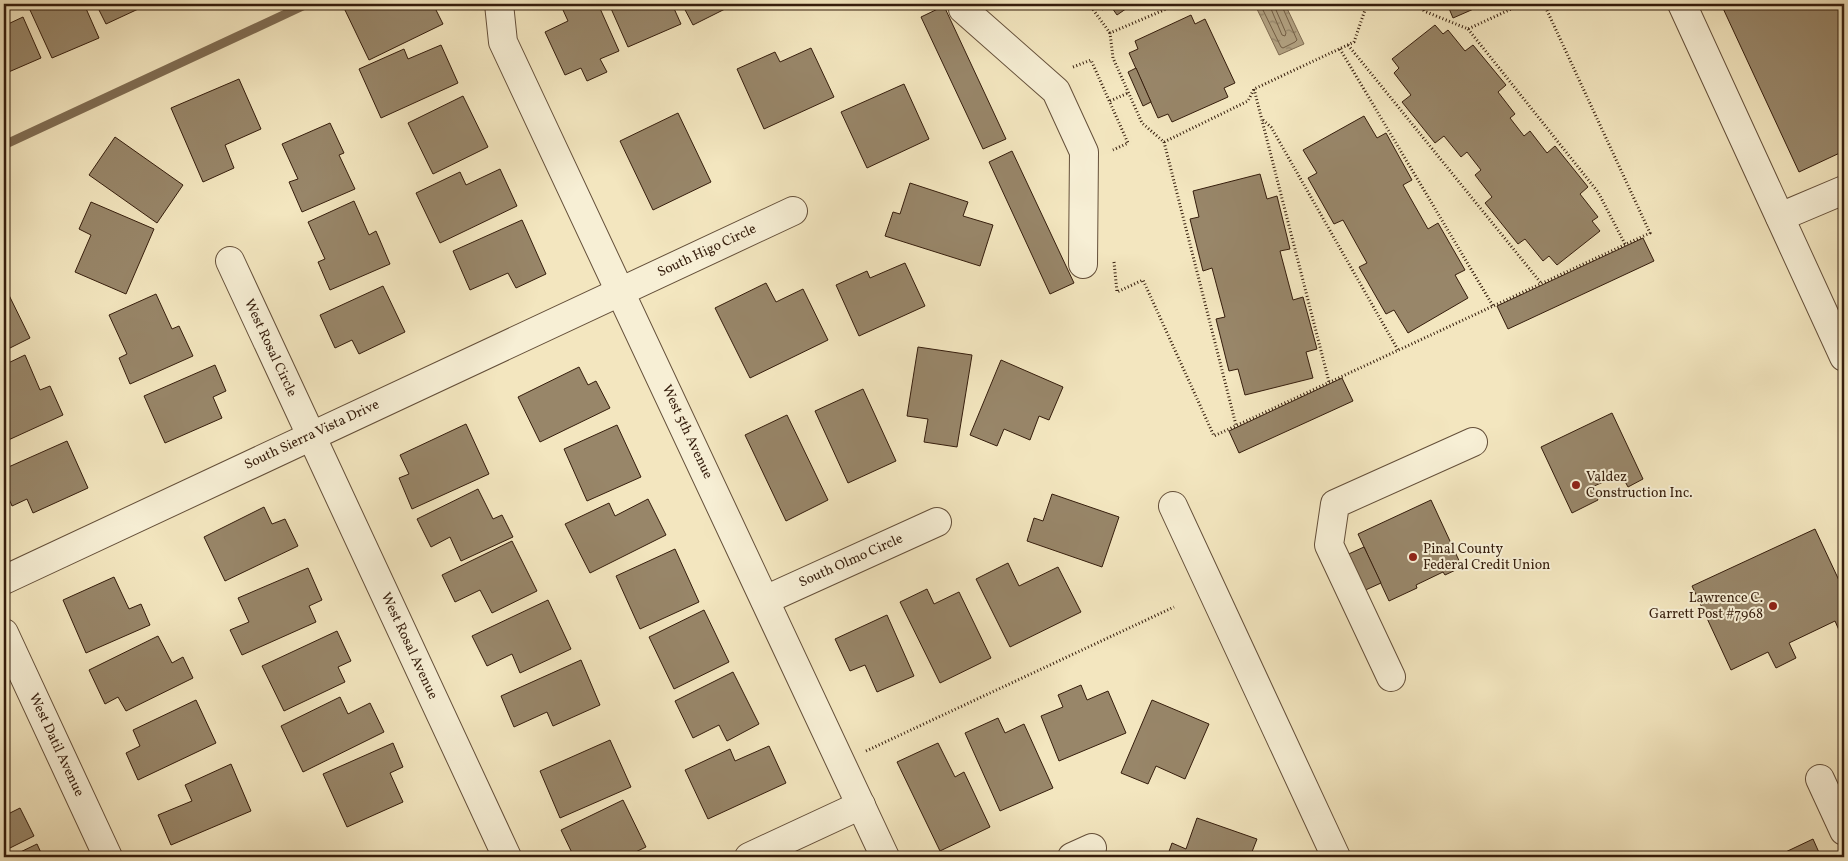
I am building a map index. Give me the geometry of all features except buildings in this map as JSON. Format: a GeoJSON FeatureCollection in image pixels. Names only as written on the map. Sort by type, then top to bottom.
{"type":"FeatureCollection","features":[{"type":"Feature","properties":{"kind":"street","name":"West 5th Avenue"},"geometry":{"type":"LineString","coordinates":[[499,4],[503,42],[885,857]]}},
{"type":"Feature","properties":{"kind":"street"},"geometry":{"type":"LineString","coordinates":[[1682,4],[1844,357]]}},
{"type":"Feature","properties":{"kind":"street"},"geometry":{"type":"LineString","coordinates":[[963,9],[1056,91],[1084,152],[1083,264]]}},
{"type":"Feature","properties":{"kind":"street"},"geometry":{"type":"LineString","coordinates":[[1780,216],[1844,190]]}},
{"type":"Feature","properties":{"kind":"street","name":"South Higo Circle"},"geometry":{"type":"LineString","coordinates":[[621,291],[793,211]]}},
{"type":"Feature","properties":{"kind":"street","name":"West Rosal Circle"},"geometry":{"type":"LineString","coordinates":[[230,261],[311,436]]}},
{"type":"Feature","properties":{"kind":"street","name":"South Sierra Vista Drive"},"geometry":{"type":"LineString","coordinates":[[4,580],[621,291]]}},
{"type":"Feature","properties":{"kind":"street","name":"West Rosal Avenue"},"geometry":{"type":"LineString","coordinates":[[311,436],[507,857]]}},
{"type":"Feature","properties":{"kind":"street"},"geometry":{"type":"LineString","coordinates":[[1391,677],[1329,544],[1335,504],[1473,442]]}},
{"type":"Feature","properties":{"kind":"street"},"geometry":{"type":"LineString","coordinates":[[1173,506],[1336,857]]}},
{"type":"Feature","properties":{"kind":"street","name":"South Olmo Circle"},"geometry":{"type":"LineString","coordinates":[[765,600],[937,522]]}},
{"type":"Feature","properties":{"kind":"street","name":"West Datil Avenue"},"geometry":{"type":"LineString","coordinates":[[4,633],[108,857]]}},
{"type":"Feature","properties":{"kind":"street"},"geometry":{"type":"LineString","coordinates":[[1820,779],[1844,831]]}},
{"type":"Feature","properties":{"kind":"street"},"geometry":{"type":"LineString","coordinates":[[748,857],[861,805]]}},
{"type":"Feature","properties":{"kind":"path"},"geometry":{"type":"LineString","coordinates":[[1089,4],[1110,33],[1113,58],[1142,123],[1164,142],[1236,425]]}},
{"type":"Feature","properties":{"kind":"path"},"geometry":{"type":"LineString","coordinates":[[1110,33],[1178,4]]}},
{"type":"Feature","properties":{"kind":"path"},"geometry":{"type":"LineString","coordinates":[[1164,142],[1248,101],[1254,89],[1354,42],[1367,4]]}},
{"type":"Feature","properties":{"kind":"path"},"geometry":{"type":"LineString","coordinates":[[1420,4],[1424,11],[1468,29],[1598,192],[1625,244]]}},
{"type":"Feature","properties":{"kind":"path"},"geometry":{"type":"LineString","coordinates":[[1468,29],[1522,4]]}},
{"type":"Feature","properties":{"kind":"path"},"geometry":{"type":"LineString","coordinates":[[1113,253],[1117,292],[1143,280],[1214,436],[1650,233],[1544,4]]}},
{"type":"Feature","properties":{"kind":"path"},"geometry":{"type":"LineString","coordinates":[[1348,45],[1541,283]]}},
{"type":"Feature","properties":{"kind":"path"},"geometry":{"type":"LineString","coordinates":[[1340,49],[1493,306]]}},
{"type":"Feature","properties":{"kind":"path"},"geometry":{"type":"LineString","coordinates":[[1073,68],[1091,60],[1128,143],[1112,151]]}},
{"type":"Feature","properties":{"kind":"path"},"geometry":{"type":"LineString","coordinates":[[1254,89],[1329,382]]}},
{"type":"Feature","properties":{"kind":"path"},"geometry":{"type":"LineString","coordinates":[[1110,101],[1128,93]]}},
{"type":"Feature","properties":{"kind":"path"},"geometry":{"type":"LineString","coordinates":[[1262,120],[1271,127],[1398,350]]}},
{"type":"Feature","properties":{"kind":"path"},"geometry":{"type":"LineString","coordinates":[[841,763],[1174,607]]}},
{"type":"Feature","properties":{"kind":"water"},"geometry":{"type":"Polygon","coordinates":[[[1262,4],[1285,4],[1304,44],[1279,55],[1256,7],[1262,4]]]}},
{"type":"Feature","properties":{"kind":"waterway"},"geometry":{"type":"LineString","coordinates":[[4,145],[307,4]]}},
{"type":"Feature","properties":{"kind":"place","name":"Valdez Construction Inc."},"geometry":{"type":"Point","coordinates":[1576,485]}},
{"type":"Feature","properties":{"kind":"place","name":"Pinal County Federal Credit Union"},"geometry":{"type":"Point","coordinates":[1413,557]}},
{"type":"Feature","properties":{"kind":"place","name":"Lawrence C. Garrett Post #7968"},"geometry":{"type":"Point","coordinates":[1773,606]}}]}
